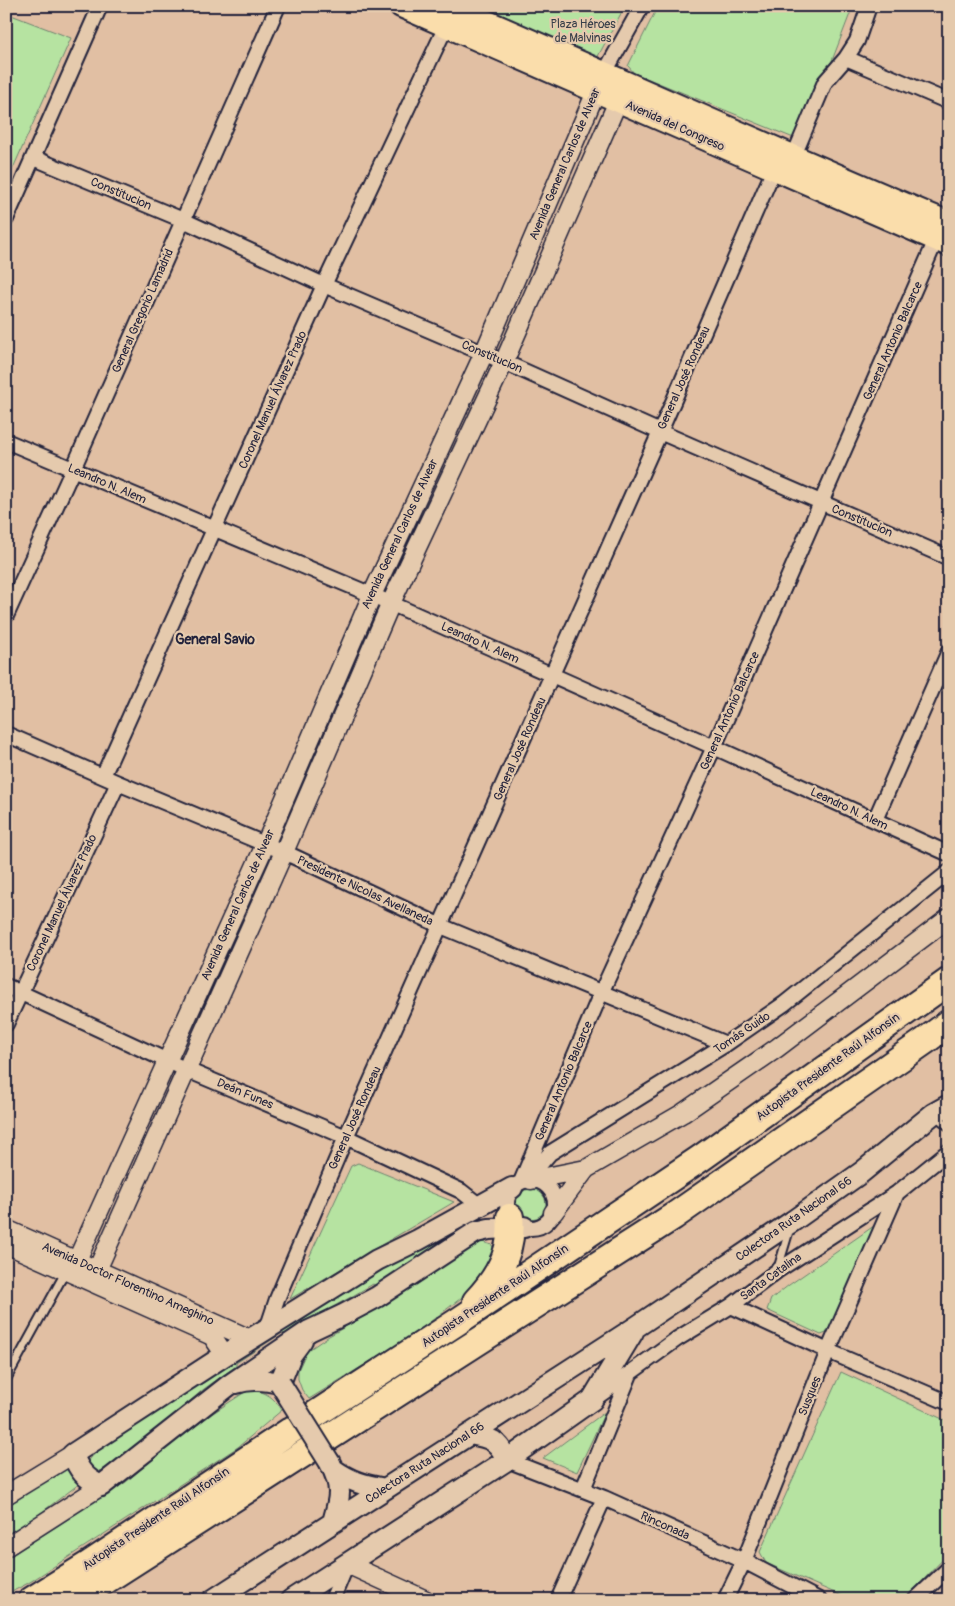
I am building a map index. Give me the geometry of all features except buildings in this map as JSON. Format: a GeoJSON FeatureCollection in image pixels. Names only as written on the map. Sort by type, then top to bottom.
{"type":"FeatureCollection","features":[{"type":"Feature","properties":{"kind":"highway","name":"Autopista Presidente Raúl Alfonsín"},"geometry":{"type":"LineString","coordinates":[[32,1600],[457,1322],[702,1158],[949,980]]}},
{"type":"Feature","properties":{"kind":"highway","name":"Autopista Presidente Raúl Alfonsín"},"geometry":{"type":"LineString","coordinates":[[75,1600],[674,1216],[949,1023]]}},
{"type":"Feature","properties":{"kind":"highway"},"geometry":{"type":"LineString","coordinates":[[457,1322],[483,1294],[497,1275],[506,1256],[511,1236],[509,1225]]}},
{"type":"Feature","properties":{"kind":"main road","name":"Avenida del Congreso"},"geometry":{"type":"LineString","coordinates":[[401,6],[452,12],[600,82],[794,158],[945,228]]}},
{"type":"Feature","properties":{"kind":"main road","name":"Avenida del Congreso"},"geometry":{"type":"LineString","coordinates":[[600,82],[618,101],[774,169],[945,228]]}},
{"type":"Feature","properties":{"kind":"main road","name":"Colectora Ruta Nacional 66"},"geometry":{"type":"LineString","coordinates":[[213,1600],[636,1327],[793,1221],[944,1115]]}},
{"type":"Feature","properties":{"kind":"main road"},"geometry":{"type":"LineString","coordinates":[[509,1225],[476,1232],[466,1237],[377,1297],[309,1331],[228,1386],[101,1486],[93,1482],[80,1470],[73,1454],[225,1355],[377,1260],[523,1183]]}},
{"type":"Feature","properties":{"kind":"main road","name":"Colectora Ruta Nacional 66"},"geometry":{"type":"LineString","coordinates":[[291,1600],[507,1460],[592,1400],[636,1327]]}},
{"type":"Feature","properties":{"kind":"main road"},"geometry":{"type":"LineString","coordinates":[[280,1384],[291,1355],[309,1331]]}},
{"type":"Feature","properties":{"kind":"main road"},"geometry":{"type":"LineString","coordinates":[[228,1386],[253,1380],[266,1380],[280,1384],[332,1466],[346,1478],[361,1484],[386,1489]]}},
{"type":"Feature","properties":{"kind":"main road"},"geometry":{"type":"LineString","coordinates":[[470,1434],[494,1440],[502,1449],[507,1460]]}},
{"type":"Feature","properties":{"kind":"main road"},"geometry":{"type":"LineString","coordinates":[[332,1466],[340,1496],[333,1522]]}},
{"type":"Feature","properties":{"kind":"street"},"geometry":{"type":"LineString","coordinates":[[6,219],[100,6]]}},
{"type":"Feature","properties":{"kind":"street","name":"General Gregorio Lamadrid"},"geometry":{"type":"LineString","coordinates":[[6,616],[73,470],[278,6]]}},
{"type":"Feature","properties":{"kind":"street"},"geometry":{"type":"LineString","coordinates":[[600,82],[642,6]]}},
{"type":"Feature","properties":{"kind":"street"},"geometry":{"type":"LineString","coordinates":[[774,169],[794,158],[825,82],[846,58],[857,41],[868,6]]}},
{"type":"Feature","properties":{"kind":"street","name":"Coronel Manuel Álvarez Prado"},"geometry":{"type":"LineString","coordinates":[[103,776],[324,285],[452,12]]}},
{"type":"Feature","properties":{"kind":"street"},"geometry":{"type":"LineString","coordinates":[[846,58],[949,102]]}},
{"type":"Feature","properties":{"kind":"street","name":"Avenida General Carlos de Alvear"},"geometry":{"type":"LineString","coordinates":[[71,1265],[168,1061],[265,844],[372,595],[484,353],[600,82]]}},
{"type":"Feature","properties":{"kind":"street","name":"Avenida General Carlos de Alvear"},"geometry":{"type":"LineString","coordinates":[[93,1276],[284,852],[391,603],[504,362],[618,101]]}},
{"type":"Feature","properties":{"kind":"street","name":"Constitucion"},"geometry":{"type":"LineString","coordinates":[[34,158],[183,220],[324,285],[484,353],[822,504],[949,558]]}},
{"type":"Feature","properties":{"kind":"street","name":"General José Rondeau"},"geometry":{"type":"LineString","coordinates":[[267,1329],[277,1299],[346,1137],[660,432],[774,169]]}},
{"type":"Feature","properties":{"kind":"street","name":"General Antonio Balcarce"},"geometry":{"type":"LineString","coordinates":[[523,1183],[601,993],[714,747],[945,228]]}},
{"type":"Feature","properties":{"kind":"street","name":"Leandro N. Alem"},"geometry":{"type":"LineString","coordinates":[[6,441],[391,603],[949,854]]}},
{"type":"Feature","properties":{"kind":"street"},"geometry":{"type":"LineString","coordinates":[[875,820],[949,651]]}},
{"type":"Feature","properties":{"kind":"street","name":"Presidente Nicolas Avellaneda"},"geometry":{"type":"LineString","coordinates":[[6,734],[284,852],[441,926],[726,1044]]}},
{"type":"Feature","properties":{"kind":"street","name":"Coronel Manuel Álvarez Prado"},"geometry":{"type":"LineString","coordinates":[[6,1024],[118,783]]}},
{"type":"Feature","properties":{"kind":"street","name":"Tomás Guido"},"geometry":{"type":"LineString","coordinates":[[523,1183],[550,1152],[726,1044],[784,1004],[949,872]]}},
{"type":"Feature","properties":{"kind":"street"},"geometry":{"type":"LineString","coordinates":[[586,1169],[544,1224],[531,1228],[509,1225],[506,1203],[509,1193],[523,1183],[586,1169],[683,1113],[777,1048],[949,918]]}},
{"type":"Feature","properties":{"kind":"street","name":"Deán Funes"},"geometry":{"type":"LineString","coordinates":[[6,986],[187,1070],[346,1137],[461,1191],[480,1206]]}},
{"type":"Feature","properties":{"kind":"street","name":"Santa Catalina"},"geometry":{"type":"LineString","coordinates":[[592,1400],[677,1339],[731,1306],[777,1271],[897,1193],[949,1151]]}},
{"type":"Feature","properties":{"kind":"street"},"geometry":{"type":"LineString","coordinates":[[523,1183],[544,1184],[551,1191],[554,1204],[553,1213]]}},
{"type":"Feature","properties":{"kind":"street","name":"Susques"},"geometry":{"type":"LineString","coordinates":[[725,1600],[744,1561],[828,1351],[897,1193]]}},
{"type":"Feature","properties":{"kind":"street","name":"Avenida Doctor Florentino Ameghino"},"geometry":{"type":"LineString","coordinates":[[6,1229],[71,1265],[212,1336],[225,1355]]}},
{"type":"Feature","properties":{"kind":"street","name":"Avenida Doctor Florentino Ameghino"},"geometry":{"type":"LineString","coordinates":[[6,1244],[71,1265]]}},
{"type":"Feature","properties":{"kind":"street","name":"Avenida Doctor Florentino Ameghino"},"geometry":{"type":"LineString","coordinates":[[93,1276],[250,1340]]}},
{"type":"Feature","properties":{"kind":"street"},"geometry":{"type":"LineString","coordinates":[[731,1306],[949,1404]]}},
{"type":"Feature","properties":{"kind":"street"},"geometry":{"type":"LineString","coordinates":[[583,1489],[630,1374]]}},
{"type":"Feature","properties":{"kind":"street"},"geometry":{"type":"LineString","coordinates":[[6,1495],[73,1454]]}},
{"type":"Feature","properties":{"kind":"street","name":"Rinconada"},"geometry":{"type":"LineString","coordinates":[[507,1460],[604,1498],[744,1561],[820,1600]]}},
{"type":"Feature","properties":{"kind":"street"},"geometry":{"type":"LineString","coordinates":[[6,1547],[101,1486]]}},
{"type":"Feature","properties":{"kind":"street"},"geometry":{"type":"LineString","coordinates":[[558,1600],[604,1498]]}},
{"type":"Feature","properties":{"kind":"street"},"geometry":{"type":"LineString","coordinates":[[332,1600],[347,1564],[426,1600]]}},
{"type":"Feature","properties":{"kind":"street"},"geometry":{"type":"LineString","coordinates":[[915,1600],[949,1568]]}},
{"type":"Feature","properties":{"kind":"lane"},"geometry":{"type":"LineString","coordinates":[[777,1271],[793,1221]]}},
{"type":"Feature","properties":{"kind":"lane"},"geometry":{"type":"LineString","coordinates":[[6,1380],[71,1265]]}},
{"type":"Feature","properties":{"kind":"green space","name":"Plaza Héroes de Malvinas"},"geometry":{"type":"Polygon","coordinates":[[[473,6],[625,6],[596,60],[473,6]]]}},
{"type":"Feature","properties":{"kind":"green space"},"geometry":{"type":"Polygon","coordinates":[[[658,6],[853,6],[803,136],[796,139],[634,73],[628,66],[658,6]]]}},
{"type":"Feature","properties":{"kind":"green space"},"geometry":{"type":"Polygon","coordinates":[[[6,13],[71,38],[6,184],[6,13]]]}},
{"type":"Feature","properties":{"kind":"green space"},"geometry":{"type":"Polygon","coordinates":[[[358,1163],[454,1202],[290,1299],[351,1166],[358,1163]]]}},
{"type":"Feature","properties":{"kind":"green space"},"geometry":{"type":"Polygon","coordinates":[[[531,1189],[542,1193],[546,1204],[542,1215],[531,1219],[520,1215],[516,1204],[520,1193],[531,1189]]]}},
{"type":"Feature","properties":{"kind":"green space"},"geometry":{"type":"Polygon","coordinates":[[[881,1221],[829,1332],[821,1335],[767,1310],[771,1299],[881,1221]]]}},
{"type":"Feature","properties":{"kind":"green space"},"geometry":{"type":"Polygon","coordinates":[[[432,1242],[444,1243],[379,1288],[373,1284],[285,1334],[282,1333],[236,1363],[236,1366],[204,1389],[121,1460],[98,1472],[91,1470],[87,1464],[88,1460],[98,1451],[341,1290],[432,1242]]]}},
{"type":"Feature","properties":{"kind":"green space"},"geometry":{"type":"Polygon","coordinates":[[[482,1242],[492,1245],[494,1251],[493,1259],[469,1292],[413,1335],[309,1399],[302,1390],[298,1379],[298,1370],[307,1351],[329,1336],[382,1306],[445,1261],[482,1242]]]}},
{"type":"Feature","properties":{"kind":"green space"},"geometry":{"type":"Polygon","coordinates":[[[841,1372],[949,1422],[949,1553],[904,1600],[851,1600],[766,1563],[760,1552],[841,1372]]]}},
{"type":"Feature","properties":{"kind":"green space"},"geometry":{"type":"Polygon","coordinates":[[[258,1391],[272,1398],[282,1410],[238,1447],[30,1582],[6,1595],[6,1559],[126,1482],[166,1448],[213,1413],[245,1392],[258,1391]]]}},
{"type":"Feature","properties":{"kind":"green space"},"geometry":{"type":"Polygon","coordinates":[[[605,1412],[577,1472],[543,1458],[605,1412]]]}},
{"type":"Feature","properties":{"kind":"green space"},"geometry":{"type":"Polygon","coordinates":[[[67,1468],[79,1484],[34,1518],[6,1535],[6,1506],[44,1480],[67,1468]]]}},
{"type":"Feature","properties":{"kind":"district","name":"General Savio"},"geometry":{"type":"Point","coordinates":[215,639]}}]}
